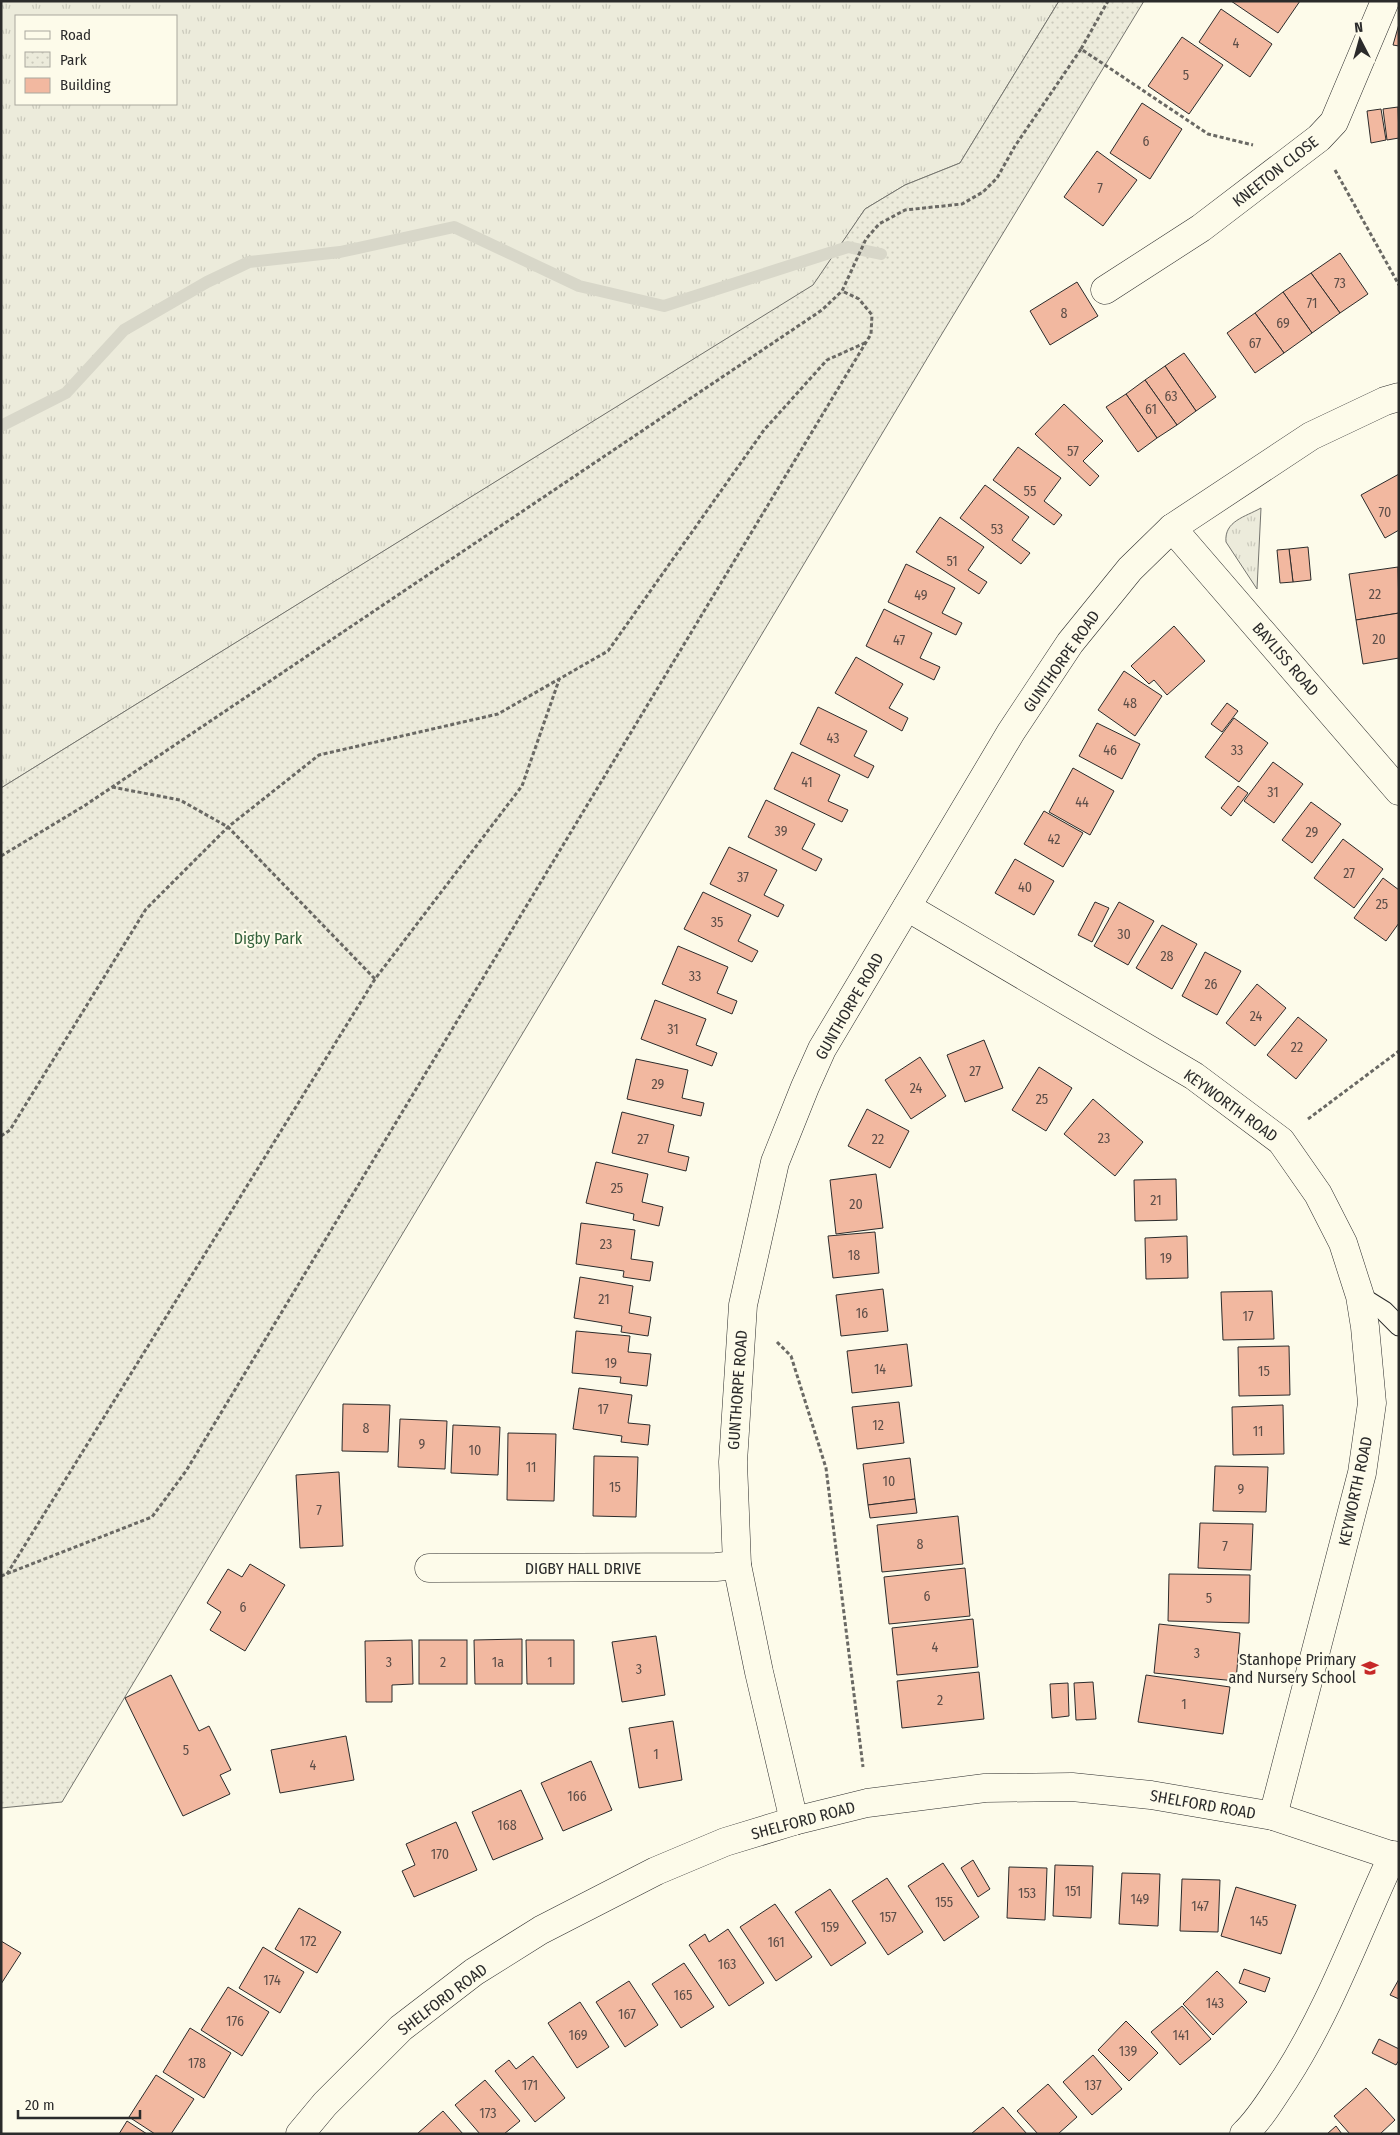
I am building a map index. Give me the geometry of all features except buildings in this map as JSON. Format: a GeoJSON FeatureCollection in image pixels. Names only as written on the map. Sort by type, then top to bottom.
{"type":"FeatureCollection","features":[{"type":"Feature","properties":{"kind":"street","name":"KNEETON CLOSE"},"geometry":{"type":"LineString","coordinates":[[1106,290],[1201,228],[1319,138],[1334,122],[1385,1]]}},
{"type":"Feature","properties":{"kind":"street","name":"GUNTHORPE ROAD"},"geometry":{"type":"LineString","coordinates":[[794,1820],[758,1672],[737,1565],[733,1462],[743,1305],[775,1162],[805,1087],[822,1048],[1011,732],[1070,643],[1130,570],[1172,528],[1311,436],[1385,401],[1399,397]]}},
{"type":"Feature","properties":{"kind":"street","name":"BAYLISS ROAD"},"geometry":{"type":"LineString","coordinates":[[1172,528],[1399,791]]}},
{"type":"Feature","properties":{"kind":"street","name":"KEYWORTH ROAD"},"geometry":{"type":"LineString","coordinates":[[906,907],[1194,1076],[1281,1141],[1318,1194],[1343,1243],[1360,1296],[1372,1402],[1362,1473],[1273,1816]]}},
{"type":"Feature","properties":{"kind":"street","name":"DIGBY HALL DRIVE"},"geometry":{"type":"LineString","coordinates":[[429,1568],[716,1567],[737,1565]]}},
{"type":"Feature","properties":{"kind":"street","name":"SHELFORD ROAD"},"geometry":{"type":"LineString","coordinates":[[300,2134],[325,2104],[401,2028],[474,1972],[541,1930],[656,1871],[725,1842],[794,1820],[867,1803],[985,1788],[1072,1787],[1151,1795],[1273,1816],[1396,1856],[1324,2011],[1306,2044],[1258,2121],[1244,2134]]}},
{"type":"Feature","properties":{"kind":"lane"},"geometry":{"type":"LineString","coordinates":[[1360,1296],[1384,1311],[1399,1326]]}},
{"type":"Feature","properties":{"kind":"path"},"geometry":{"type":"LineString","coordinates":[[1,856],[112,787],[822,310],[842,291],[866,239],[879,224],[905,210],[962,204],[983,192],[997,178],[1015,146],[1081,49],[1108,1]]}},
{"type":"Feature","properties":{"kind":"path"},"geometry":{"type":"LineString","coordinates":[[1081,49],[1208,134],[1243,141],[1292,158]]}},
{"type":"Feature","properties":{"kind":"path"},"geometry":{"type":"LineString","coordinates":[[1319,138],[1399,285]]}},
{"type":"Feature","properties":{"kind":"path"},"geometry":{"type":"LineString","coordinates":[[1,1576],[152,1517],[186,1470],[872,334],[872,314],[859,299],[842,291]]}},
{"type":"Feature","properties":{"kind":"path"},"geometry":{"type":"LineString","coordinates":[[1,1136],[10,1130],[146,908],[228,827],[319,755],[498,714],[608,651],[764,430],[827,360],[867,342]]}},
{"type":"Feature","properties":{"kind":"path"},"geometry":{"type":"LineString","coordinates":[[6,1574],[375,979],[522,786],[559,679]]}},
{"type":"Feature","properties":{"kind":"path"},"geometry":{"type":"LineString","coordinates":[[112,787],[180,800],[228,827],[375,979]]}},
{"type":"Feature","properties":{"kind":"path"},"geometry":{"type":"LineString","coordinates":[[1281,1141],[1399,1051]]}},
{"type":"Feature","properties":{"kind":"path"},"geometry":{"type":"LineString","coordinates":[[743,1305],[791,1356],[826,1468],[867,1803]]}},
{"type":"Feature","properties":{"kind":"green space"},"geometry":{"type":"Polygon","coordinates":[[[1,1],[1059,1],[960,163],[905,185],[865,209],[814,285],[1,788],[1,1]]]}},
{"type":"Feature","properties":{"kind":"green space","name":"Digby Park"},"geometry":{"type":"Polygon","coordinates":[[[1059,1],[1144,1],[937,342],[62,1802],[1,1808],[1,788],[813,285],[865,209],[905,185],[960,163],[1059,1]]]}},
{"type":"Feature","properties":{"kind":"green space"},"geometry":{"type":"Polygon","coordinates":[[[1261,508],[1257,589],[1226,542],[1226,535],[1228,529],[1237,520],[1261,508]]]}},
{"type":"Feature","properties":{"kind":"waterway"},"geometry":{"type":"LineString","coordinates":[[1,426],[66,393],[124,330],[207,282],[249,262],[340,252],[454,227],[579,286],[664,306],[848,247],[881,254]]}},
{"type":"Feature","properties":{"kind":"place","name":"Stanhope Primary and Nursery School"},"geometry":{"type":"Point","coordinates":[1370,1668]}}]}
